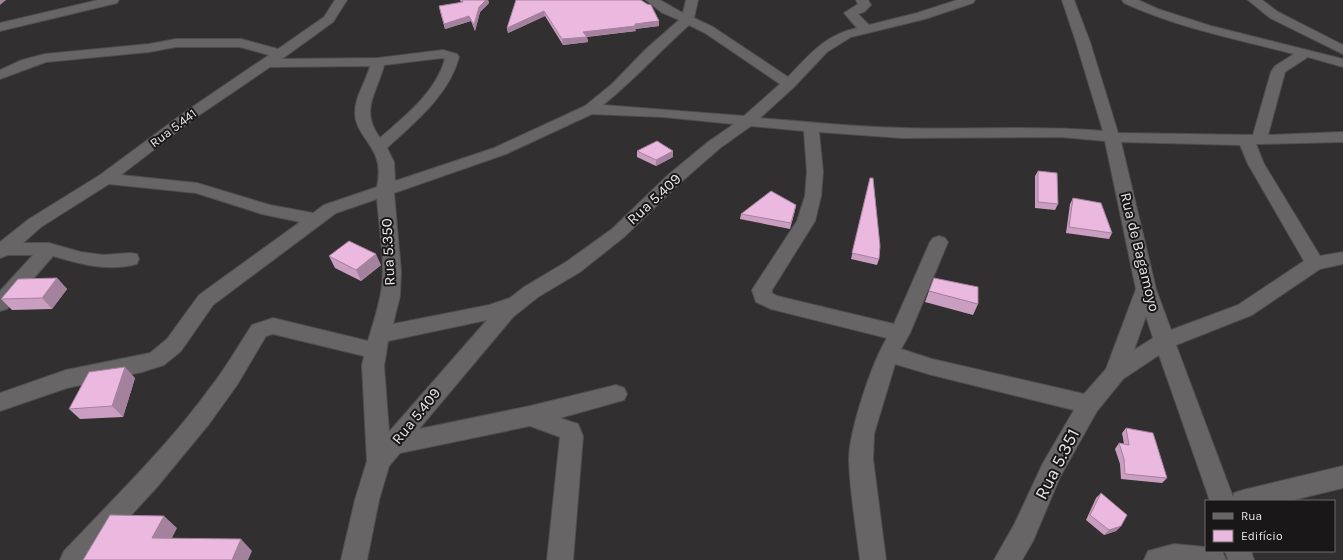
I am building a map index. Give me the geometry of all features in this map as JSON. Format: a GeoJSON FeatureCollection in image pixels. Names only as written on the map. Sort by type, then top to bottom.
{"type":"FeatureCollection","features":[{"type":"Feature","properties":{"kind":"street"},"geometry":{"type":"LineString","coordinates":[[0,27],[112,0]]}},
{"type":"Feature","properties":{"kind":"street","name":"Rua 5.441"},"geometry":{"type":"LineString","coordinates":[[3,250],[36,223],[106,179],[190,115],[329,19],[341,0]]}},
{"type":"Feature","properties":{"kind":"street"},"geometry":{"type":"LineString","coordinates":[[652,0],[688,19],[744,53],[789,84]]}},
{"type":"Feature","properties":{"kind":"street"},"geometry":{"type":"LineString","coordinates":[[0,402],[66,379],[142,364],[157,359],[174,345],[206,300],[330,209],[500,151],[590,109],[617,87],[651,52],[688,19],[692,0]]}},
{"type":"Feature","properties":{"kind":"street"},"geometry":{"type":"LineString","coordinates":[[862,0],[864,5],[863,8],[850,13],[866,30]]}},
{"type":"Feature","properties":{"kind":"street","name":"Rua 5.409"},"geometry":{"type":"LineString","coordinates":[[386,452],[482,337],[506,312],[531,292],[573,267],[618,233],[674,179],[714,145],[748,121],[789,84],[822,49],[834,40],[847,34],[921,16],[969,0]]}},
{"type":"Feature","properties":{"kind":"street","name":"Rua de Bagamoyo"},"geometry":{"type":"LineString","coordinates":[[1068,0],[1083,42],[1112,137],[1146,289],[1222,500]]}},
{"type":"Feature","properties":{"kind":"street"},"geometry":{"type":"LineString","coordinates":[[1128,0],[1151,11],[1200,27],[1343,63]]}},
{"type":"Feature","properties":{"kind":"street"},"geometry":{"type":"LineString","coordinates":[[1254,0],[1274,15],[1343,50]]}},
{"type":"Feature","properties":{"kind":"street"},"geometry":{"type":"LineString","coordinates":[[0,75],[27,62],[45,58],[149,48],[176,43],[241,43],[272,58],[378,62],[443,54],[452,57],[451,66],[443,80],[403,125],[380,146]]}},
{"type":"Feature","properties":{"kind":"street"},"geometry":{"type":"LineString","coordinates":[[1305,53],[1280,69],[1278,72],[1261,127],[1253,140],[1256,164],[1315,263]]}},
{"type":"Feature","properties":{"kind":"street","name":"Rua 5.350"},"geometry":{"type":"LineString","coordinates":[[354,560],[367,500],[386,452],[373,373],[377,343],[390,306],[392,271],[385,191],[387,177],[386,161],[380,146],[368,132],[362,116],[363,98],[372,81],[378,62]]}},
{"type":"Feature","properties":{"kind":"street"},"geometry":{"type":"LineString","coordinates":[[590,109],[663,113],[811,127],[902,133],[1061,132],[1112,137],[1253,140],[1343,137]]}},
{"type":"Feature","properties":{"kind":"street"},"geometry":{"type":"LineString","coordinates":[[811,127],[815,172],[813,196],[806,221],[762,290],[763,297],[771,302],[900,333]]}},
{"type":"Feature","properties":{"kind":"street"},"geometry":{"type":"LineString","coordinates":[[106,179],[197,188],[268,210],[315,219]]}},
{"type":"Feature","properties":{"kind":"street"},"geometry":{"type":"LineString","coordinates":[[873,560],[861,459],[863,434],[888,353],[900,333],[939,242]]}},
{"type":"Feature","properties":{"kind":"street"},"geometry":{"type":"LineString","coordinates":[[3,250],[49,249],[81,258],[103,261],[130,259]]}},
{"type":"Feature","properties":{"kind":"street"},"geometry":{"type":"LineString","coordinates":[[0,304],[49,249]]}},
{"type":"Feature","properties":{"kind":"street"},"geometry":{"type":"LineString","coordinates":[[1115,372],[1165,341],[1245,310],[1286,281],[1315,263],[1343,258]]}},
{"type":"Feature","properties":{"kind":"street"},"geometry":{"type":"LineString","coordinates":[[1115,372],[1146,289]]}},
{"type":"Feature","properties":{"kind":"street"},"geometry":{"type":"LineString","coordinates":[[73,560],[166,460],[200,418],[219,393],[259,330],[273,326],[377,343],[517,304]]}},
{"type":"Feature","properties":{"kind":"street"},"geometry":{"type":"LineString","coordinates":[[888,353],[932,367],[1089,404]]}},
{"type":"Feature","properties":{"kind":"street","name":"Rua 5.351"},"geometry":{"type":"LineString","coordinates":[[1007,560],[1024,532],[1051,471],[1089,404],[1115,372]]}},
{"type":"Feature","properties":{"kind":"street"},"geometry":{"type":"LineString","coordinates":[[386,452],[616,394]]}},
{"type":"Feature","properties":{"kind":"street"},"geometry":{"type":"LineString","coordinates":[[530,416],[570,431],[572,436],[560,560]]}},
{"type":"Feature","properties":{"kind":"street"},"geometry":{"type":"LineString","coordinates":[[1247,500],[1343,477]]}},
{"type":"Feature","properties":{"kind":"street"},"geometry":{"type":"LineString","coordinates":[[1157,560],[1174,557],[1213,560]]}},
{"type":"Feature","properties":{"kind":"building"},"geometry":{"type":"Polygon","coordinates":[[[462,0],[486,0],[479,7],[474,25],[469,16],[444,24],[439,6],[463,2],[462,0]]]}},
{"type":"Feature","properties":{"kind":"building"},"geometry":{"type":"Polygon","coordinates":[[[516,0],[641,0],[651,5],[659,21],[635,24],[635,26],[583,32],[587,37],[562,39],[544,11],[507,28],[516,0]]]}},
{"type":"Feature","properties":{"kind":"building"},"geometry":{"type":"Polygon","coordinates":[[[657,141],[673,151],[656,160],[637,151],[657,141]]]}},
{"type":"Feature","properties":{"kind":"building"},"geometry":{"type":"Polygon","coordinates":[[[1038,171],[1057,173],[1058,204],[1038,202],[1038,171]]]}},
{"type":"Feature","properties":{"kind":"building"},"geometry":{"type":"Polygon","coordinates":[[[870,178],[873,178],[880,246],[879,259],[852,253],[870,178]]]}},
{"type":"Feature","properties":{"kind":"building"},"geometry":{"type":"Polygon","coordinates":[[[771,191],[796,205],[791,223],[741,214],[771,191]]]}},
{"type":"Feature","properties":{"kind":"building"},"geometry":{"type":"Polygon","coordinates":[[[1073,198],[1101,203],[1112,233],[1069,227],[1073,198]]]}},
{"type":"Feature","properties":{"kind":"building"},"geometry":{"type":"Polygon","coordinates":[[[349,241],[376,254],[356,270],[329,256],[349,241]]]}},
{"type":"Feature","properties":{"kind":"building"},"geometry":{"type":"Polygon","coordinates":[[[57,278],[42,298],[1,299],[18,279],[57,278]]]}},
{"type":"Feature","properties":{"kind":"building"},"geometry":{"type":"Polygon","coordinates":[[[934,278],[978,287],[978,304],[929,291],[934,278]]]}},
{"type":"Feature","properties":{"kind":"building"},"geometry":{"type":"Polygon","coordinates":[[[125,367],[112,406],[69,409],[89,372],[125,367]]]}},
{"type":"Feature","properties":{"kind":"building"},"geometry":{"type":"Polygon","coordinates":[[[1126,428],[1153,433],[1167,478],[1125,474],[1124,459],[1119,443],[1129,445],[1126,428]]]}},
{"type":"Feature","properties":{"kind":"building"},"geometry":{"type":"Polygon","coordinates":[[[1101,493],[1127,515],[1121,526],[1109,530],[1090,515],[1101,493]]]}},
{"type":"Feature","properties":{"kind":"building"},"geometry":{"type":"Polygon","coordinates":[[[110,515],[164,516],[152,538],[241,539],[232,560],[83,560],[110,515]]]}}]}
